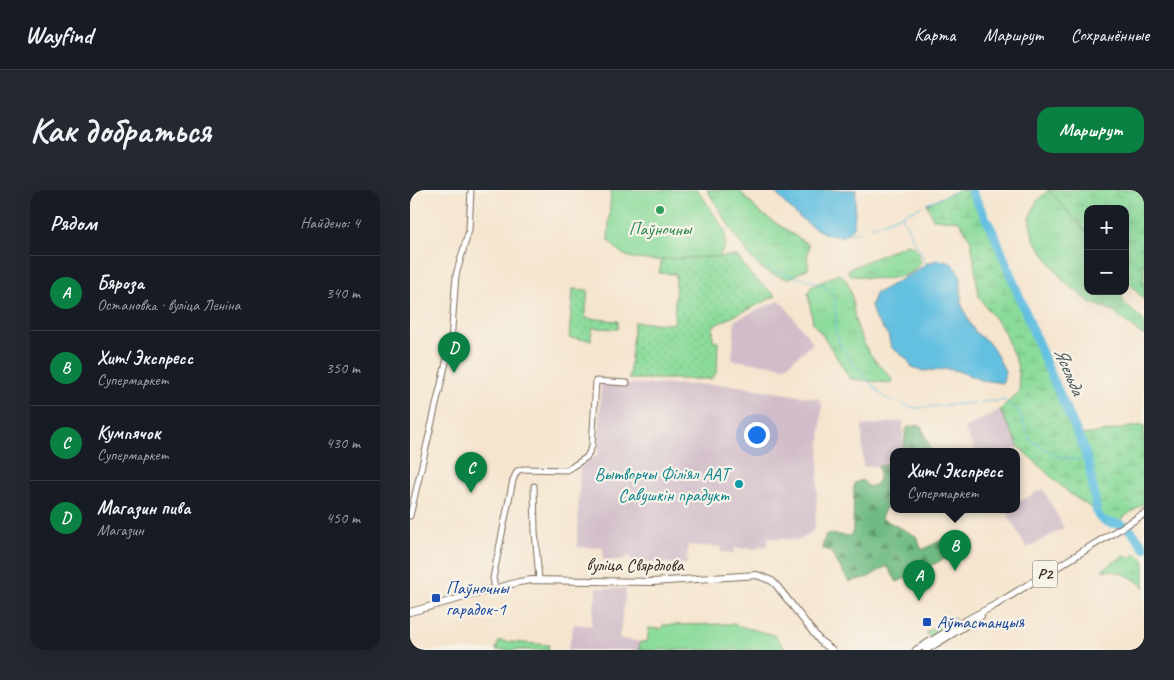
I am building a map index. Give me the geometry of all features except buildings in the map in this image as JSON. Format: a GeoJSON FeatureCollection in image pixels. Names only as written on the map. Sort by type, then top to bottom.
{"type":"FeatureCollection","features":[{"type":"Feature","properties":{"kind":"main road","name":"Р2"},"geometry":{"type":"LineString","coordinates":[[916,650],[995,605],[1144,514]]}},
{"type":"Feature","properties":{"kind":"main road","name":"вуліца Свярдлова"},"geometry":{"type":"LineString","coordinates":[[412,610],[519,582],[539,580],[652,582],[749,576],[765,577],[777,586],[820,641],[832,650]]}},
{"type":"Feature","properties":{"kind":"main road","name":"Р2"},"geometry":{"type":"LineString","coordinates":[[926,650],[991,610],[995,605]]}},
{"type":"Feature","properties":{"kind":"street"},"geometry":{"type":"LineString","coordinates":[[410,516],[451,341],[456,275],[469,230],[471,190]]}},
{"type":"Feature","properties":{"kind":"street"},"geometry":{"type":"LineString","coordinates":[[495,588],[493,578],[513,480],[517,471],[523,468],[567,470],[587,457],[592,446],[596,381],[627,382]]}},
{"type":"Feature","properties":{"kind":"street"},"geometry":{"type":"LineString","coordinates":[[534,486],[539,580]]}},
{"type":"Feature","properties":{"kind":"shaded area"},"geometry":{"type":"Polygon","coordinates":[[[780,300],[813,343],[785,367],[732,360],[735,320],[780,300]]]}},
{"type":"Feature","properties":{"kind":"shaded area","name":"Вытворчы Філіял ААТ Савушкін прадукт"},"geometry":{"type":"Polygon","coordinates":[[[603,384],[732,385],[819,399],[822,405],[815,527],[812,532],[800,540],[768,538],[767,547],[758,546],[758,549],[734,548],[734,553],[721,552],[720,547],[688,545],[687,564],[630,561],[630,557],[625,557],[625,560],[603,560],[603,548],[577,547],[580,467],[598,455],[601,386],[603,384]]]}},
{"type":"Feature","properties":{"kind":"shaded area"},"geometry":{"type":"Polygon","coordinates":[[[1000,410],[1019,447],[974,448],[964,428],[1000,410]]]}},
{"type":"Feature","properties":{"kind":"shaded area"},"geometry":{"type":"Polygon","coordinates":[[[903,421],[903,448],[890,448],[890,464],[863,467],[862,426],[903,421]]]}},
{"type":"Feature","properties":{"kind":"shaded area"},"geometry":{"type":"Polygon","coordinates":[[[1043,489],[1064,528],[1027,548],[1008,513],[1020,513],[1020,501],[1043,489]]]}},
{"type":"Feature","properties":{"kind":"shaded area"},"geometry":{"type":"Polygon","coordinates":[[[597,588],[626,589],[619,638],[640,642],[639,650],[568,650],[574,624],[591,626],[597,588]]]}},
{"type":"Feature","properties":{"kind":"green space","name":"Паўночны"},"geometry":{"type":"Polygon","coordinates":[[[611,190],[698,190],[725,231],[725,245],[719,257],[648,260],[637,259],[623,254],[608,240],[611,190]]]}},
{"type":"Feature","properties":{"kind":"green space"},"geometry":{"type":"Polygon","coordinates":[[[707,190],[739,190],[759,212],[809,245],[807,259],[809,268],[788,279],[760,267],[746,251],[707,190]]]}},
{"type":"Feature","properties":{"kind":"green space"},"geometry":{"type":"Polygon","coordinates":[[[959,190],[971,190],[995,236],[1048,368],[1078,436],[1144,425],[1144,504],[1116,524],[1102,520],[1097,512],[1069,493],[1019,447],[1000,410],[1020,391],[1017,363],[1003,330],[979,297],[971,241],[959,221],[933,219],[927,204],[959,190]]]}},
{"type":"Feature","properties":{"kind":"green space"},"geometry":{"type":"Polygon","coordinates":[[[1049,190],[1084,229],[1084,295],[1121,295],[1124,303],[1144,321],[1144,336],[1111,310],[1090,302],[1064,282],[1033,238],[1029,218],[1037,201],[1049,190]]]}},
{"type":"Feature","properties":{"kind":"green space"},"geometry":{"type":"Polygon","coordinates":[[[1049,190],[1144,190],[1144,300],[1129,283],[1129,205],[1084,205],[1084,229],[1049,190]]]}},
{"type":"Feature","properties":{"kind":"green space"},"geometry":{"type":"Polygon","coordinates":[[[907,244],[915,247],[921,262],[907,274],[887,279],[877,279],[848,274],[849,269],[907,244]]]}},
{"type":"Feature","properties":{"kind":"green space"},"geometry":{"type":"Polygon","coordinates":[[[737,256],[751,275],[776,296],[713,326],[713,341],[718,342],[717,372],[711,379],[629,379],[634,322],[674,324],[676,274],[659,273],[662,259],[737,256]]]}},
{"type":"Feature","properties":{"kind":"green space"},"geometry":{"type":"Polygon","coordinates":[[[837,274],[843,276],[847,281],[861,337],[873,358],[892,379],[891,383],[850,379],[813,323],[808,294],[811,287],[837,274]]]}},
{"type":"Feature","properties":{"kind":"green space"},"geometry":{"type":"Polygon","coordinates":[[[573,289],[588,290],[585,318],[618,321],[618,329],[592,328],[591,340],[569,338],[573,289]]]}},
{"type":"Feature","properties":{"kind":"green space"},"geometry":{"type":"Polygon","coordinates":[[[921,426],[930,448],[904,448],[908,427],[921,426]]]}},
{"type":"Feature","properties":{"kind":"green space"},"geometry":{"type":"Polygon","coordinates":[[[890,464],[890,499],[881,518],[916,536],[922,550],[949,536],[956,537],[961,549],[897,582],[887,566],[869,577],[849,582],[830,551],[822,548],[826,534],[850,536],[853,531],[854,483],[862,480],[869,487],[876,484],[879,479],[878,466],[890,464]]]}},
{"type":"Feature","properties":{"kind":"green space"},"geometry":{"type":"Polygon","coordinates":[[[1135,554],[1144,559],[1144,588],[1136,580],[1125,574],[1102,570],[1125,555],[1130,558],[1135,554]]]}},
{"type":"Feature","properties":{"kind":"green space"},"geometry":{"type":"Polygon","coordinates":[[[951,617],[955,619],[955,623],[932,638],[927,635],[927,632],[951,617]]]}},
{"type":"Feature","properties":{"kind":"green space"},"geometry":{"type":"Polygon","coordinates":[[[732,624],[774,635],[787,650],[639,650],[640,642],[647,642],[649,628],[661,629],[663,625],[732,624]]]}},
{"type":"Feature","properties":{"kind":"green space"},"geometry":{"type":"Polygon","coordinates":[[[499,641],[549,645],[548,650],[496,650],[499,641]]]}},
{"type":"Feature","properties":{"kind":"water"},"geometry":{"type":"Polygon","coordinates":[[[774,190],[856,190],[854,227],[842,237],[826,234],[797,215],[774,190]]]}},
{"type":"Feature","properties":{"kind":"water"},"geometry":{"type":"Polygon","coordinates":[[[937,260],[949,261],[957,269],[961,279],[961,303],[970,324],[977,334],[987,341],[994,350],[1005,371],[1003,383],[981,380],[947,369],[923,371],[912,367],[907,359],[891,347],[888,335],[874,317],[871,305],[875,294],[926,264],[937,260]]]}},
{"type":"Feature","properties":{"kind":"waterway"},"geometry":{"type":"LineString","coordinates":[[926,204],[959,190]]}},
{"type":"Feature","properties":{"kind":"waterway","name":"Ясельда"},"geometry":{"type":"LineString","coordinates":[[971,190],[995,236],[1048,368],[1083,446],[1090,469],[1097,513],[1106,522],[1128,528],[1144,548]]}},
{"type":"Feature","properties":{"kind":"waterway"},"geometry":{"type":"LineString","coordinates":[[872,227],[921,207]]}},
{"type":"Feature","properties":{"kind":"waterway"},"geometry":{"type":"LineString","coordinates":[[902,216],[926,264]]}},
{"type":"Feature","properties":{"kind":"waterway"},"geometry":{"type":"LineString","coordinates":[[846,234],[860,232]]}},
{"type":"Feature","properties":{"kind":"waterway"},"geometry":{"type":"LineString","coordinates":[[768,269],[822,284],[835,296],[836,332],[840,344],[860,372],[885,398],[896,402]]}},
{"type":"Feature","properties":{"kind":"waterway"},"geometry":{"type":"LineString","coordinates":[[903,404],[915,408],[1004,400],[1018,410],[1030,440],[1057,456],[1076,460],[1087,457]]}},
{"type":"Feature","properties":{"kind":"place","name":"Паўночны"},"geometry":{"type":"Point","coordinates":[660,210]}},
{"type":"Feature","properties":{"kind":"place","name":"Магазин пива"},"geometry":{"type":"Point","coordinates":[454,373]}},
{"type":"Feature","properties":{"kind":"place","name":"Вытворчы Філіял ААТ Савушкін прадукт"},"geometry":{"type":"Point","coordinates":[739,484]}},
{"type":"Feature","properties":{"kind":"place","name":"Кумпячок"},"geometry":{"type":"Point","coordinates":[471,493]}},
{"type":"Feature","properties":{"kind":"place","name":"Хит! Экспресс"},"geometry":{"type":"Point","coordinates":[955,571]}},
{"type":"Feature","properties":{"kind":"place","name":"Паўночны гарадок-1"},"geometry":{"type":"Point","coordinates":[436,598]}},
{"type":"Feature","properties":{"kind":"place","name":"Бяроза"},"geometry":{"type":"Point","coordinates":[919,601]}},
{"type":"Feature","properties":{"kind":"place","name":"Аўтастанцыя"},"geometry":{"type":"Point","coordinates":[927,622]}}]}
